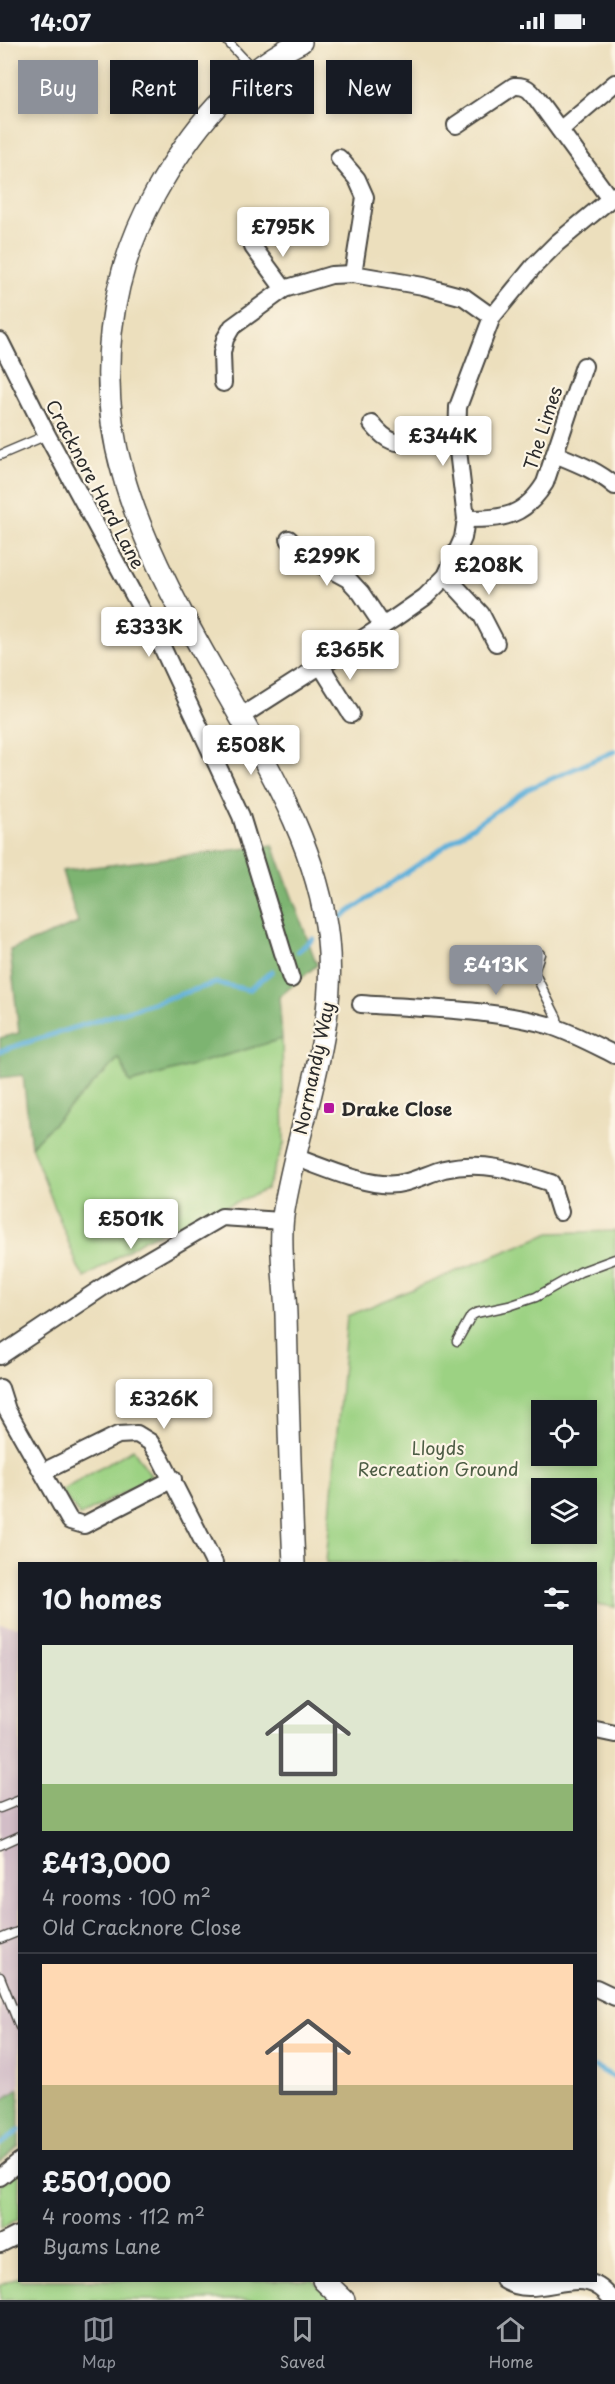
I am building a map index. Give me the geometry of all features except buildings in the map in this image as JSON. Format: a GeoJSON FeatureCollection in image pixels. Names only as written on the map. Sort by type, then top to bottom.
{"type":"FeatureCollection","features":[{"type":"Feature","properties":{"kind":"street","name":"Normandy Way"},"geometry":{"type":"LineString","coordinates":[[271,60],[301,42]]}},
{"type":"Feature","properties":{"kind":"street"},"geometry":{"type":"LineString","coordinates":[[560,130],[615,83]]}},
{"type":"Feature","properties":{"kind":"street"},"geometry":{"type":"LineString","coordinates":[[240,717],[425,597],[446,576],[463,538],[466,519],[457,442],[458,407],[492,317],[533,267],[557,243],[612,197],[530,90],[522,85],[514,86],[456,125]]}},
{"type":"Feature","properties":{"kind":"street","name":"Normandy Way"},"geometry":{"type":"LineString","coordinates":[[210,113],[185,143],[141,219],[133,238],[118,288],[113,316],[109,374],[112,427],[122,473],[162,573],[278,786],[300,837],[318,889],[328,941],[329,990],[325,1032],[294,1157],[282,1221],[294,1562]]}},
{"type":"Feature","properties":{"kind":"street"},"geometry":{"type":"LineString","coordinates":[[339,158],[357,179],[365,197],[353,274]]}},
{"type":"Feature","properties":{"kind":"street"},"geometry":{"type":"LineString","coordinates":[[254,247],[284,289]]}},
{"type":"Feature","properties":{"kind":"street"},"geometry":{"type":"LineString","coordinates":[[223,383],[222,353],[225,339],[232,327],[284,289],[331,275],[353,274],[423,286],[464,297],[492,317]]}},
{"type":"Feature","properties":{"kind":"street","name":"Cracknore Hard Lane"},"geometry":{"type":"LineString","coordinates":[[0,341],[46,435],[164,649],[241,816],[291,979]]}},
{"type":"Feature","properties":{"kind":"street","name":"The Limes"},"geometry":{"type":"LineString","coordinates":[[466,519],[505,518],[521,510],[535,499],[555,454],[584,366]]}},
{"type":"Feature","properties":{"kind":"street"},"geometry":{"type":"LineString","coordinates":[[372,424],[381,435],[393,442],[405,444],[457,442]]}},
{"type":"Feature","properties":{"kind":"street"},"geometry":{"type":"LineString","coordinates":[[555,454],[585,466],[615,486]]}},
{"type":"Feature","properties":{"kind":"street"},"geometry":{"type":"LineString","coordinates":[[289,539],[306,560],[326,567],[348,579],[361,593],[382,626]]}},
{"type":"Feature","properties":{"kind":"street"},"geometry":{"type":"LineString","coordinates":[[446,576],[481,614],[496,643]]}},
{"type":"Feature","properties":{"kind":"street"},"geometry":{"type":"LineString","coordinates":[[321,666],[351,714]]}},
{"type":"Feature","properties":{"kind":"street"},"geometry":{"type":"LineString","coordinates":[[361,1004],[475,1010],[509,1016],[558,1029],[615,1055]]}},
{"type":"Feature","properties":{"kind":"street"},"geometry":{"type":"LineString","coordinates":[[294,1157],[382,1184],[416,1180],[444,1169],[478,1165],[505,1167],[551,1183],[560,1212]]}},
{"type":"Feature","properties":{"kind":"street"},"geometry":{"type":"LineString","coordinates":[[1,1361],[109,1283],[222,1217],[282,1221]]}},
{"type":"Feature","properties":{"kind":"street"},"geometry":{"type":"LineString","coordinates":[[0,1388],[7,1410],[70,1521],[84,1525],[173,1479]]}},
{"type":"Feature","properties":{"kind":"street"},"geometry":{"type":"LineString","coordinates":[[43,1472],[118,1435],[136,1434],[150,1442],[173,1479],[214,1562]]}},
{"type":"Feature","properties":{"kind":"street"},"geometry":{"type":"LineString","coordinates":[[597,1730],[615,1734]]}},
{"type":"Feature","properties":{"kind":"street"},"geometry":{"type":"LineString","coordinates":[[597,1988],[615,1996]]}},
{"type":"Feature","properties":{"kind":"street"},"geometry":{"type":"LineString","coordinates":[[0,2176],[18,2162]]}},
{"type":"Feature","properties":{"kind":"street"},"geometry":{"type":"LineString","coordinates":[[0,2244],[18,2235]]}},
{"type":"Feature","properties":{"kind":"street"},"geometry":{"type":"LineString","coordinates":[[325,2282],[344,2300]]}},
{"type":"Feature","properties":{"kind":"street"},"geometry":{"type":"LineString","coordinates":[[509,2282],[527,2290],[576,2282]]}},
{"type":"Feature","properties":{"kind":"street"},"geometry":{"type":"LineString","coordinates":[[585,2282],[599,2286],[613,2300]]}},
{"type":"Feature","properties":{"kind":"lane"},"geometry":{"type":"LineString","coordinates":[[228,42],[245,60]]}},
{"type":"Feature","properties":{"kind":"lane"},"geometry":{"type":"LineString","coordinates":[[0,455],[46,435]]}},
{"type":"Feature","properties":{"kind":"lane"},"geometry":{"type":"LineString","coordinates":[[540,954],[534,972],[557,1018],[558,1029]]}},
{"type":"Feature","properties":{"kind":"lane"},"geometry":{"type":"LineString","coordinates":[[457,1341],[471,1316],[476,1313],[536,1297],[580,1272],[615,1258]]}},
{"type":"Feature","properties":{"kind":"lane"},"geometry":{"type":"LineString","coordinates":[[0,1808],[18,1801]]}},
{"type":"Feature","properties":{"kind":"lane"},"geometry":{"type":"LineString","coordinates":[[0,1845],[18,1837]]}},
{"type":"Feature","properties":{"kind":"lane"},"geometry":{"type":"LineString","coordinates":[[1,1935],[18,1931]]}},
{"type":"Feature","properties":{"kind":"lane"},"geometry":{"type":"LineString","coordinates":[[0,1977],[18,2022]]}},
{"type":"Feature","properties":{"kind":"shaded area"},"geometry":{"type":"Polygon","coordinates":[[[0,1624],[18,1627],[18,2090],[0,2102],[0,1624]]]}},
{"type":"Feature","properties":{"kind":"green space"},"geometry":{"type":"Polygon","coordinates":[[[273,845],[317,965],[279,997],[282,1039],[130,1083],[119,1058],[31,1146],[23,1075],[0,1078],[0,1038],[19,1033],[10,950],[78,923],[62,871],[273,845]]]}},
{"type":"Feature","properties":{"kind":"green space"},"geometry":{"type":"Polygon","coordinates":[[[282,1039],[284,1144],[266,1190],[145,1239],[85,1278],[78,1267],[31,1146],[119,1058],[130,1083],[282,1039]]]}},
{"type":"Feature","properties":{"kind":"green space","name":"Lloyds Recreation Ground"},"geometry":{"type":"Polygon","coordinates":[[[615,1231],[615,1607],[597,1604],[597,1562],[326,1562],[347,1316],[550,1233],[615,1231]]]}},
{"type":"Feature","properties":{"kind":"green space"},"geometry":{"type":"Polygon","coordinates":[[[133,1449],[152,1477],[80,1516],[61,1491],[133,1449]]]}},
{"type":"Feature","properties":{"kind":"green space"},"geometry":{"type":"Polygon","coordinates":[[[18,2090],[18,2147],[0,2162],[0,2102],[18,2090]]]}},
{"type":"Feature","properties":{"kind":"green space"},"geometry":{"type":"Polygon","coordinates":[[[18,2173],[18,2219],[0,2228],[0,2185],[18,2173]]]}},
{"type":"Feature","properties":{"kind":"green space"},"geometry":{"type":"Polygon","coordinates":[[[18,2277],[18,2282],[315,2282],[334,2300],[0,2300],[0,2286],[18,2277]]]}},
{"type":"Feature","properties":{"kind":"waterway"},"geometry":{"type":"LineString","coordinates":[[340,918],[528,789],[615,751]]}},
{"type":"Feature","properties":{"kind":"waterway"},"geometry":{"type":"LineString","coordinates":[[298,951],[313,939]]}},
{"type":"Feature","properties":{"kind":"waterway"},"geometry":{"type":"LineString","coordinates":[[0,1051],[216,983],[249,990],[272,971]]}},
{"type":"Feature","properties":{"kind":"waterway"},"geometry":{"type":"LineString","coordinates":[[597,2068],[615,2078]]}},
{"type":"Feature","properties":{"kind":"waterway"},"geometry":{"type":"LineString","coordinates":[[0,2145],[18,2132]]}},
{"type":"Feature","properties":{"kind":"place","name":"Drake Close"},"geometry":{"type":"Point","coordinates":[329,1108]}}]}
